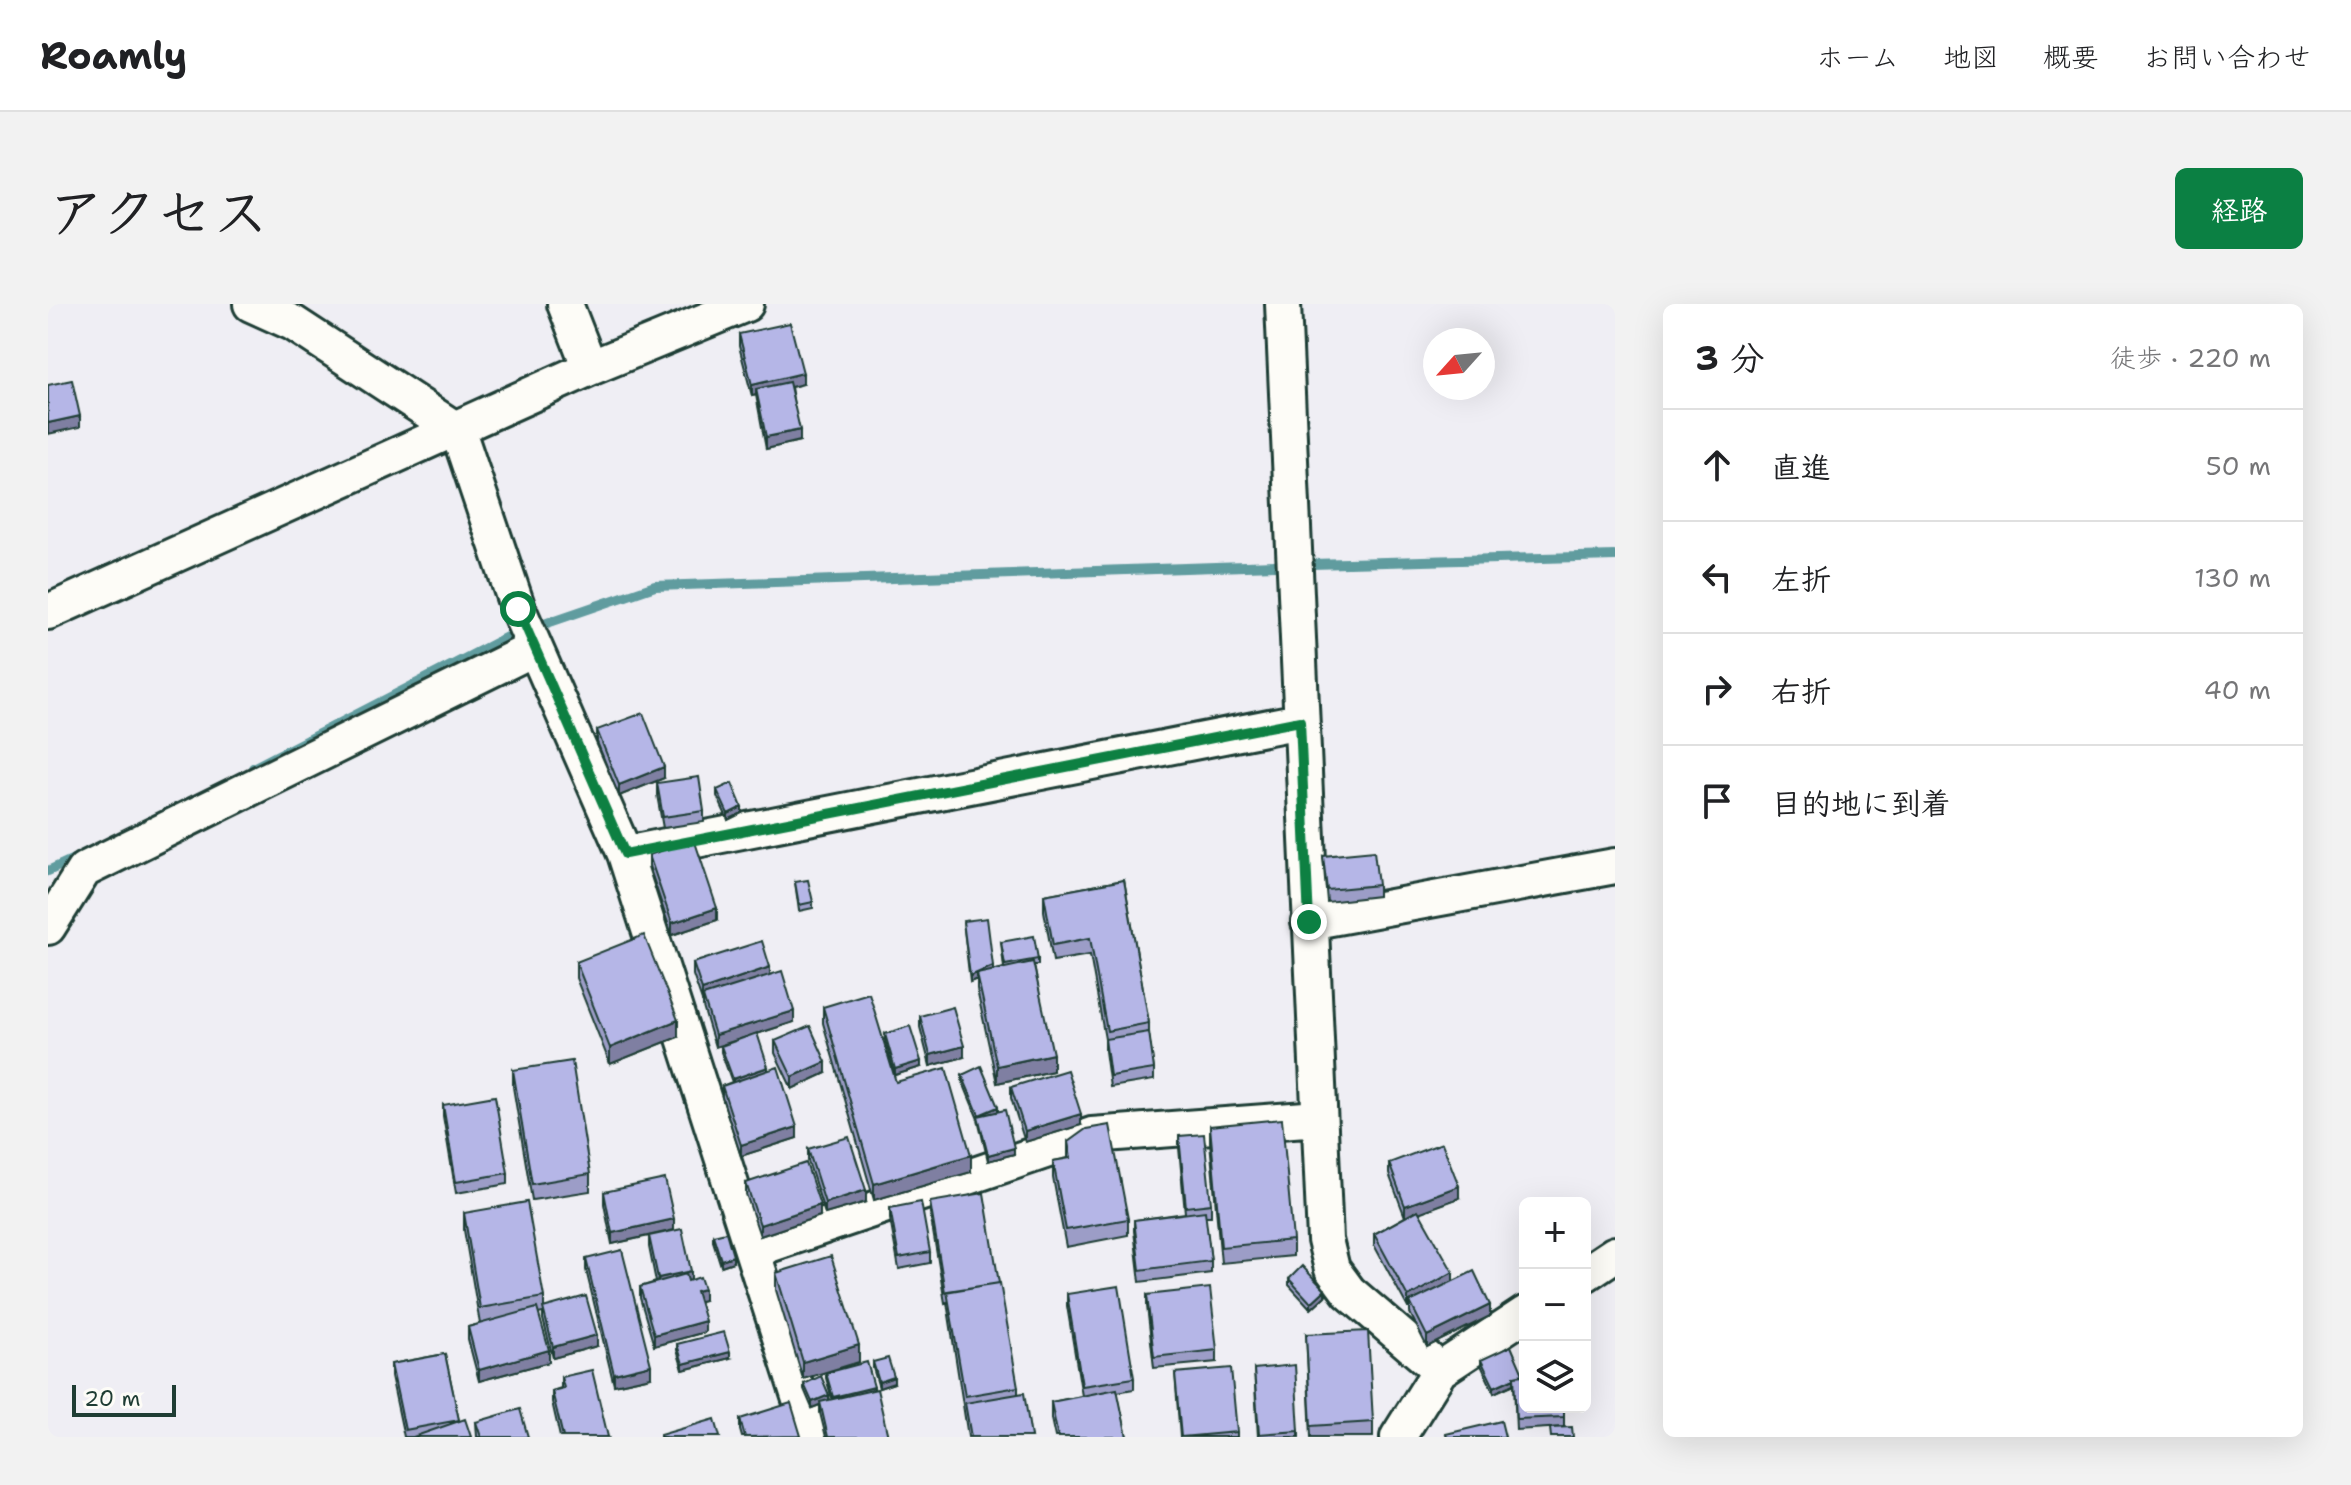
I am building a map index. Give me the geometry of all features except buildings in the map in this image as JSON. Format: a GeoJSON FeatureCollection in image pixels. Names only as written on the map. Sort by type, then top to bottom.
{"type":"FeatureCollection","features":[{"type":"Feature","properties":{"kind":"street"},"geometry":{"type":"LineString","coordinates":[[251,304],[293,323],[458,431],[535,648],[625,854],[812,1437]]}},
{"type":"Feature","properties":{"kind":"street"},"geometry":{"type":"LineString","coordinates":[[565,304],[590,368]]}},
{"type":"Feature","properties":{"kind":"street"},"geometry":{"type":"LineString","coordinates":[[48,612],[458,431],[590,368],[746,304]]}},
{"type":"Feature","properties":{"kind":"street"},"geometry":{"type":"LineString","coordinates":[[1283,304],[1325,1240],[1332,1269],[1349,1292],[1440,1370]]}},
{"type":"Feature","properties":{"kind":"street"},"geometry":{"type":"LineString","coordinates":[[48,927],[84,870],[535,648]]}},
{"type":"Feature","properties":{"kind":"street"},"geometry":{"type":"LineString","coordinates":[[625,854],[1300,721]]}},
{"type":"Feature","properties":{"kind":"street"},"geometry":{"type":"LineString","coordinates":[[1309,922],[1615,866]]}},
{"type":"Feature","properties":{"kind":"street"},"geometry":{"type":"LineString","coordinates":[[754,1250],[1092,1135],[1319,1118]]}},
{"type":"Feature","properties":{"kind":"street"},"geometry":{"type":"LineString","coordinates":[[1591,1270],[1615,1254]]}},
{"type":"Feature","properties":{"kind":"street"},"geometry":{"type":"LineString","coordinates":[[1398,1437],[1440,1370],[1519,1318]]}},
{"type":"Feature","properties":{"kind":"waterway"},"geometry":{"type":"LineString","coordinates":[[1311,564],[1615,556]]}},
{"type":"Feature","properties":{"kind":"waterway"},"geometry":{"type":"LineString","coordinates":[[547,623],[655,586],[1275,565]]}},
{"type":"Feature","properties":{"kind":"waterway"},"geometry":{"type":"LineString","coordinates":[[253,768],[507,637]]}},
{"type":"Feature","properties":{"kind":"waterway"},"geometry":{"type":"LineString","coordinates":[[48,871],[78,857]]}},
{"type":"Feature","properties":{"kind":"route"},"geometry":{"type":"LineString","coordinates":[[518,609],[625,854],[1300,721],[1309,922]]}}]}
